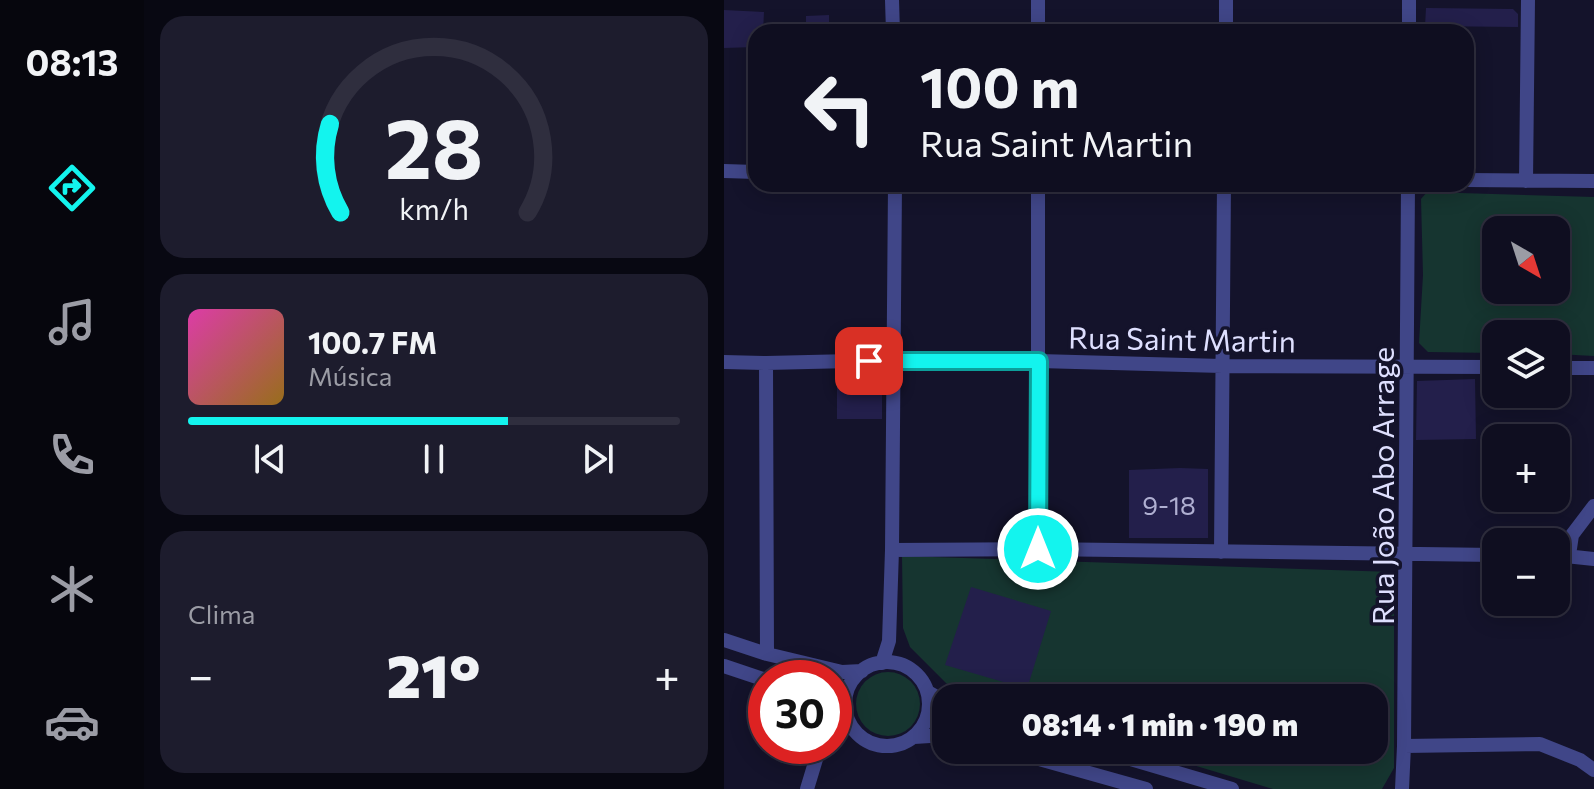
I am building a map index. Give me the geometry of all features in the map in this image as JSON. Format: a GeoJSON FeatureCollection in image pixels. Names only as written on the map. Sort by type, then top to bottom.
{"type":"FeatureCollection","features":[{"type":"Feature","properties":{"kind":"street"},"geometry":{"type":"LineString","coordinates":[[892,0],[893,24]]}},
{"type":"Feature","properties":{"kind":"street"},"geometry":{"type":"LineString","coordinates":[[1038,0],[1038,24]]}},
{"type":"Feature","properties":{"kind":"street"},"geometry":{"type":"LineString","coordinates":[[1226,0],[1226,24]]}},
{"type":"Feature","properties":{"kind":"street"},"geometry":{"type":"LineString","coordinates":[[1409,0],[1409,24]]}},
{"type":"Feature","properties":{"kind":"street"},"geometry":{"type":"LineString","coordinates":[[1526,181],[1528,0]]}},
{"type":"Feature","properties":{"kind":"street"},"geometry":{"type":"LineString","coordinates":[[724,171],[748,172]]}},
{"type":"Feature","properties":{"kind":"street"},"geometry":{"type":"LineString","coordinates":[[1474,180],[1594,181]]}},
{"type":"Feature","properties":{"kind":"street"},"geometry":{"type":"LineString","coordinates":[[882,663],[889,641],[892,550],[895,192]]}},
{"type":"Feature","properties":{"kind":"street"},"geometry":{"type":"LineString","coordinates":[[1038,192],[1038,549]]}},
{"type":"Feature","properties":{"kind":"street"},"geometry":{"type":"LineString","coordinates":[[1221,552],[1224,192]]}},
{"type":"Feature","properties":{"kind":"street","name":"Rua João Abo Arrage"},"geometry":{"type":"LineString","coordinates":[[1402,789],[1408,192]]}},
{"type":"Feature","properties":{"kind":"street","name":"Rua Saint Martin"},"geometry":{"type":"LineString","coordinates":[[724,362],[894,360],[1482,367]]}},
{"type":"Feature","properties":{"kind":"street"},"geometry":{"type":"LineString","coordinates":[[766,363],[767,654]]}},
{"type":"Feature","properties":{"kind":"street"},"geometry":{"type":"LineString","coordinates":[[1570,368],[1594,368]]}},
{"type":"Feature","properties":{"kind":"street"},"geometry":{"type":"LineString","coordinates":[[1570,539],[1594,506]]}},
{"type":"Feature","properties":{"kind":"street"},"geometry":{"type":"LineString","coordinates":[[892,550],[1482,555]]}},
{"type":"Feature","properties":{"kind":"street"},"geometry":{"type":"LineString","coordinates":[[1570,556],[1594,559]]}},
{"type":"Feature","properties":{"kind":"street"},"geometry":{"type":"LineString","coordinates":[[724,640],[842,672],[862,671],[891,662],[909,668],[922,680],[928,692],[928,714],[914,737],[902,744],[873,744],[852,727]]}},
{"type":"Feature","properties":{"kind":"street"},"geometry":{"type":"LineString","coordinates":[[724,666],[748,674]]}},
{"type":"Feature","properties":{"kind":"street"},"geometry":{"type":"LineString","coordinates":[[852,682],[862,671]]}},
{"type":"Feature","properties":{"kind":"street"},"geometry":{"type":"LineString","coordinates":[[928,692],[932,694]]}},
{"type":"Feature","properties":{"kind":"street"},"geometry":{"type":"LineString","coordinates":[[914,737],[932,736]]}},
{"type":"Feature","properties":{"kind":"street"},"geometry":{"type":"LineString","coordinates":[[1404,746],[1540,744],[1580,760],[1594,770]]}},
{"type":"Feature","properties":{"kind":"street"},"geometry":{"type":"LineString","coordinates":[[807,789],[815,764]]}},
{"type":"Feature","properties":{"kind":"street"},"geometry":{"type":"LineString","coordinates":[[1057,764],[1146,789]]}},
{"type":"Feature","properties":{"kind":"street"},"geometry":{"type":"LineString","coordinates":[[1147,764],[1232,789]]}},
{"type":"Feature","properties":{"kind":"green space"},"geometry":{"type":"Polygon","coordinates":[[[1427,192],[1594,197],[1594,356],[1570,355],[1570,320],[1482,320],[1482,353],[1428,352],[1419,343],[1423,275],[1421,199],[1427,192]]]}},
{"type":"Feature","properties":{"kind":"green space"},"geometry":{"type":"Polygon","coordinates":[[[902,556],[1394,572],[1394,768],[1382,789],[1273,789],[1190,764],[1388,764],[1388,684],[947,684],[910,647],[903,628],[902,556]]]}},
{"type":"Feature","properties":{"kind":"green space"},"geometry":{"type":"Polygon","coordinates":[[[882,672],[894,672],[911,681],[918,692],[918,716],[911,727],[894,736],[882,736],[870,731],[861,722],[856,710],[856,698],[861,686],[870,677],[882,672]]]}},
{"type":"Feature","properties":{"kind":"building"},"geometry":{"type":"Polygon","coordinates":[[[1426,8],[1513,9],[1518,14],[1518,27],[1425,24],[1426,8]]]}},
{"type":"Feature","properties":{"kind":"building"},"geometry":{"type":"Polygon","coordinates":[[[724,10],[764,12],[763,24],[748,24],[748,47],[724,48],[724,10]]]}},
{"type":"Feature","properties":{"kind":"building"},"geometry":{"type":"Polygon","coordinates":[[[829,15],[829,24],[806,24],[806,16],[829,15]]]}},
{"type":"Feature","properties":{"kind":"building"},"geometry":{"type":"Polygon","coordinates":[[[1475,379],[1476,439],[1416,440],[1417,381],[1475,379]]]}},
{"type":"Feature","properties":{"kind":"building"},"geometry":{"type":"Polygon","coordinates":[[[837,381],[882,381],[882,419],[837,419],[837,381]]]}},
{"type":"Feature","properties":{"kind":"building"},"geometry":{"type":"Polygon","coordinates":[[[1208,469],[1208,538],[1129,538],[1129,470],[1208,469]]]}},
{"type":"Feature","properties":{"kind":"building"},"geometry":{"type":"Polygon","coordinates":[[[971,587],[1051,611],[1029,684],[1010,684],[945,665],[971,587]]]}},
{"type":"Feature","properties":{"kind":"route"},"geometry":{"type":"LineString","coordinates":[[869,361],[1039,361],[1038,549]]}}]}
